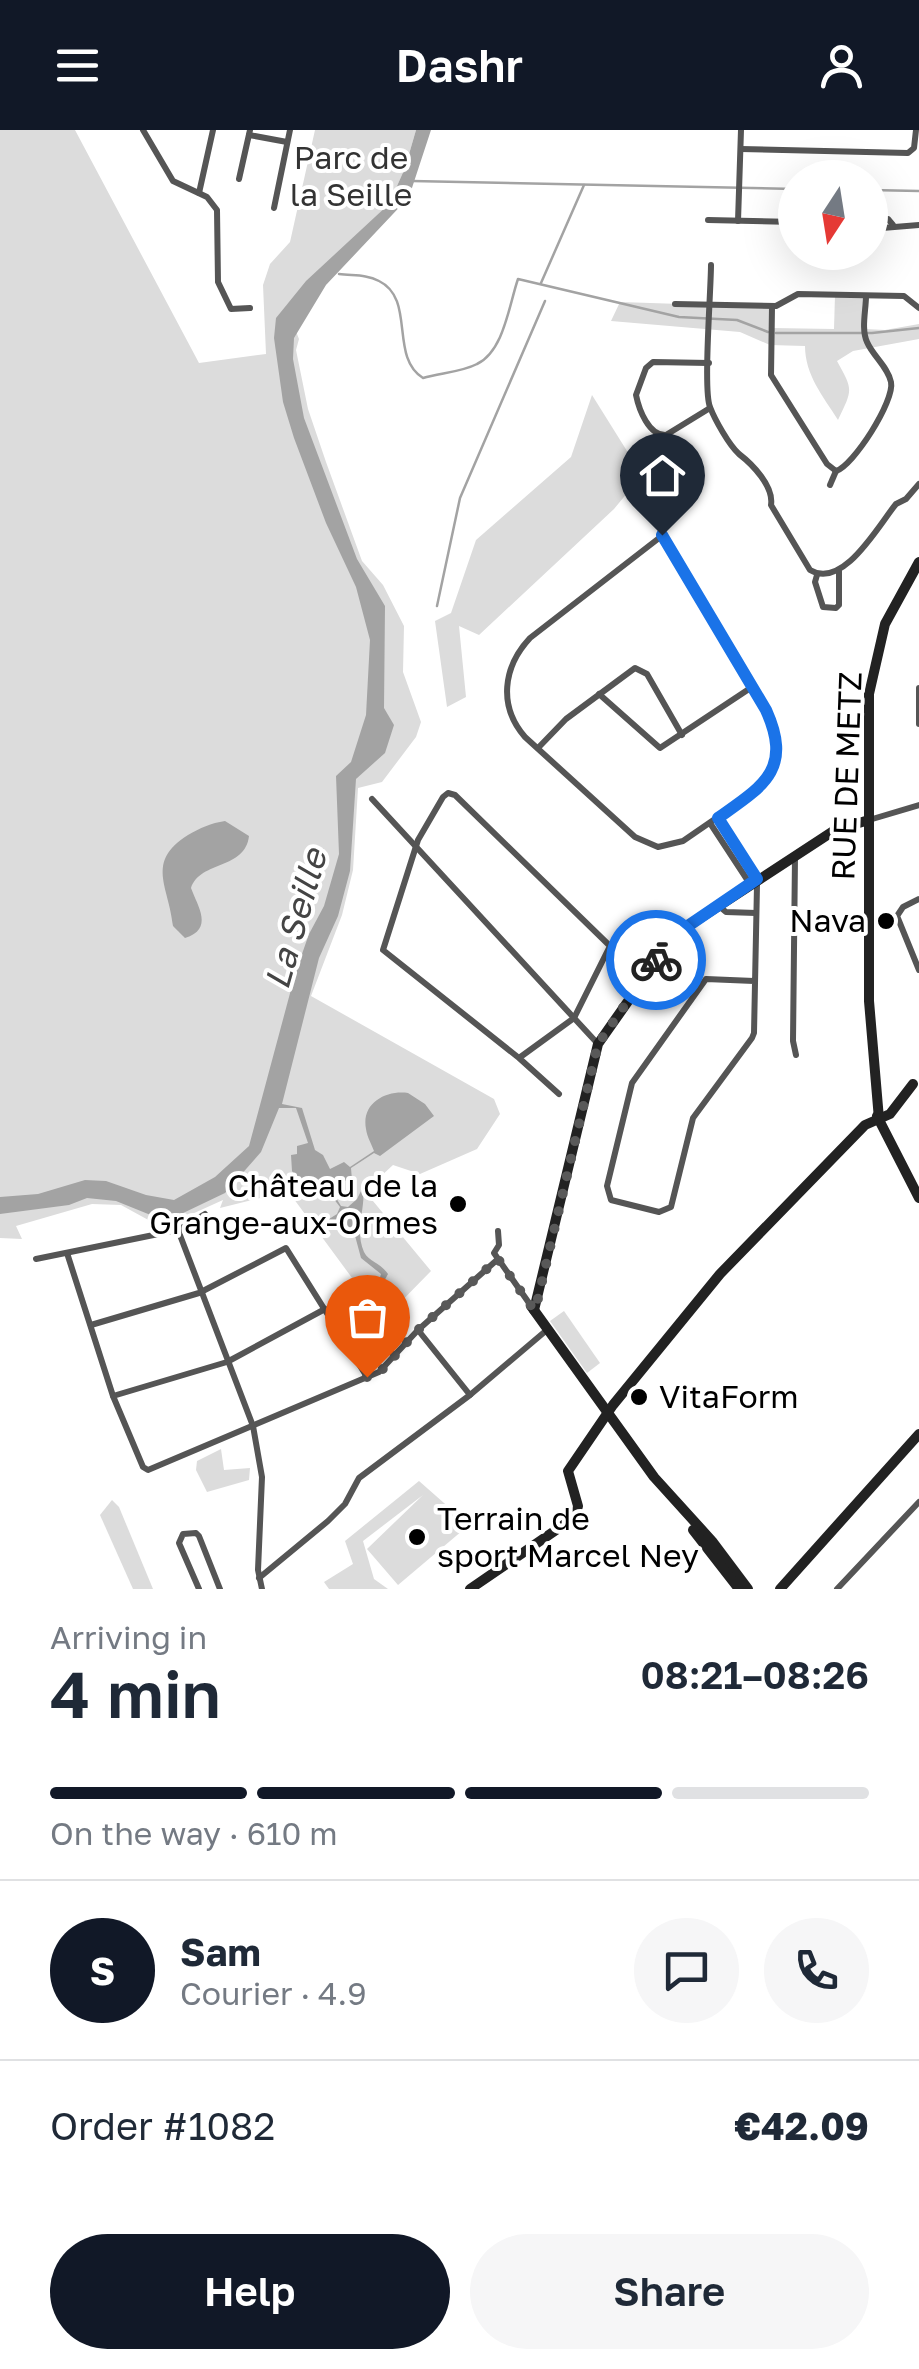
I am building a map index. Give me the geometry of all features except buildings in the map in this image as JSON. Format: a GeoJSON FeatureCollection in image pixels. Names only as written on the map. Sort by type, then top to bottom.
{"type":"FeatureCollection","features":[{"type":"Feature","properties":{"kind":"street"},"geometry":{"type":"LineString","coordinates":[[143,130],[173,181],[210,200],[219,218],[219,287],[230,309],[250,308]]}},
{"type":"Feature","properties":{"kind":"street"},"geometry":{"type":"LineString","coordinates":[[199,193],[212,130]]}},
{"type":"Feature","properties":{"kind":"street"},"geometry":{"type":"LineString","coordinates":[[274,208],[290,130]]}},
{"type":"Feature","properties":{"kind":"street"},"geometry":{"type":"LineString","coordinates":[[738,221],[741,130]]}},
{"type":"Feature","properties":{"kind":"street"},"geometry":{"type":"LineString","coordinates":[[741,149],[908,153],[914,148],[916,130]]}},
{"type":"Feature","properties":{"kind":"street"},"geometry":{"type":"LineString","coordinates":[[240,179],[250,132],[287,142]]}},
{"type":"Feature","properties":{"kind":"street"},"geometry":{"type":"LineString","coordinates":[[888,219],[894,224],[919,225]]}},
{"type":"Feature","properties":{"kind":"street"},"geometry":{"type":"LineString","coordinates":[[708,220],[778,222]]}},
{"type":"Feature","properties":{"kind":"street"},"geometry":{"type":"LineString","coordinates":[[888,229],[894,224]]}},
{"type":"Feature","properties":{"kind":"street"},"geometry":{"type":"LineString","coordinates":[[712,264],[710,408],[738,453],[748,458],[807,567],[817,574],[839,571],[850,563],[896,504],[906,500],[919,484]]}},
{"type":"Feature","properties":{"kind":"street"},"geometry":{"type":"LineString","coordinates":[[676,304],[772,306],[795,294],[907,297],[919,308]]}},
{"type":"Feature","properties":{"kind":"street"},"geometry":{"type":"LineString","coordinates":[[830,485],[836,471],[848,466],[858,453],[892,390],[891,380],[865,333],[866,296]]}},
{"type":"Feature","properties":{"kind":"street"},"geometry":{"type":"LineString","coordinates":[[772,306],[773,381],[827,464],[836,471]]}},
{"type":"Feature","properties":{"kind":"street"},"geometry":{"type":"LineString","coordinates":[[709,363],[653,362],[646,368],[636,395],[658,436],[710,408]]}},
{"type":"Feature","properties":{"kind":"street"},"geometry":{"type":"LineString","coordinates":[[648,501],[662,535],[772,722],[775,764],[766,783],[710,824],[677,844],[662,847],[645,844],[538,748],[516,725],[506,686],[516,656],[530,638],[662,535]]}},
{"type":"Feature","properties":{"kind":"street","name":"RUE DE METZ"},"geometry":{"type":"LineString","coordinates":[[919,562],[890,614],[872,674],[868,713],[869,1002],[879,1119],[919,1198]]}},
{"type":"Feature","properties":{"kind":"street"},"geometry":{"type":"LineString","coordinates":[[817,574],[815,582],[827,610],[839,605],[839,571]]}},
{"type":"Feature","properties":{"kind":"street"},"geometry":{"type":"LineString","coordinates":[[538,748],[627,670],[642,670],[682,735]]}},
{"type":"Feature","properties":{"kind":"street"},"geometry":{"type":"LineString","coordinates":[[599,694],[657,748],[752,687]]}},
{"type":"Feature","properties":{"kind":"street"},"geometry":{"type":"LineString","coordinates":[[919,688],[919,724]]}},
{"type":"Feature","properties":{"kind":"street"},"geometry":{"type":"LineString","coordinates":[[518,1058],[574,1018],[610,951],[608,941],[452,794],[442,797],[416,847],[383,944],[384,953],[559,1094]]}},
{"type":"Feature","properties":{"kind":"street"},"geometry":{"type":"LineString","coordinates":[[372,799],[598,1044]]}},
{"type":"Feature","properties":{"kind":"street"},"geometry":{"type":"LineString","coordinates":[[534,1302],[598,1044],[669,943],[689,924],[834,830],[919,805]]}},
{"type":"Feature","properties":{"kind":"street"},"geometry":{"type":"LineString","coordinates":[[718,818],[754,881],[756,913],[754,981],[752,1038],[693,1118],[670,1208],[660,1212],[608,1203],[607,1186],[634,1078],[706,980],[754,981]]}},
{"type":"Feature","properties":{"kind":"street"},"geometry":{"type":"LineString","coordinates":[[710,824],[754,881]]}},
{"type":"Feature","properties":{"kind":"street"},"geometry":{"type":"LineString","coordinates":[[794,856],[796,1054]]}},
{"type":"Feature","properties":{"kind":"street"},"geometry":{"type":"LineString","coordinates":[[919,899],[903,908],[898,922],[919,970]]}},
{"type":"Feature","properties":{"kind":"street"},"geometry":{"type":"LineString","coordinates":[[718,905],[726,912],[756,913]]}},
{"type":"Feature","properties":{"kind":"street"},"geometry":{"type":"LineString","coordinates":[[470,1589],[575,1516],[578,1506],[568,1470],[608,1412],[734,1258],[865,1126],[890,1114],[916,1081]]}},
{"type":"Feature","properties":{"kind":"street"},"geometry":{"type":"LineString","coordinates":[[36,1258],[178,1230],[205,1214]]}},
{"type":"Feature","properties":{"kind":"street"},"geometry":{"type":"LineString","coordinates":[[178,1230],[253,1426],[262,1477],[262,1589]]}},
{"type":"Feature","properties":{"kind":"street"},"geometry":{"type":"LineString","coordinates":[[498,1232],[494,1253],[498,1259],[534,1302],[548,1329],[739,1589]]}},
{"type":"Feature","properties":{"kind":"street"},"geometry":{"type":"LineString","coordinates":[[90,1325],[202,1292],[286,1248],[367,1377]]}},
{"type":"Feature","properties":{"kind":"street"},"geometry":{"type":"LineString","coordinates":[[67,1253],[114,1396],[146,1470],[380,1372],[418,1330],[498,1259]]}},
{"type":"Feature","properties":{"kind":"street"},"geometry":{"type":"LineString","coordinates":[[114,1396],[229,1361],[325,1310]]}},
{"type":"Feature","properties":{"kind":"street"},"geometry":{"type":"LineString","coordinates":[[259,1578],[336,1512],[359,1478],[470,1395],[548,1329]]}},
{"type":"Feature","properties":{"kind":"street"},"geometry":{"type":"LineString","coordinates":[[418,1330],[470,1395]]}},
{"type":"Feature","properties":{"kind":"street"},"geometry":{"type":"LineString","coordinates":[[780,1589],[919,1434]]}},
{"type":"Feature","properties":{"kind":"street"},"geometry":{"type":"LineString","coordinates":[[663,1488],[712,1541],[748,1589]]}},
{"type":"Feature","properties":{"kind":"street"},"geometry":{"type":"LineString","coordinates":[[837,1589],[919,1502]]}},
{"type":"Feature","properties":{"kind":"street"},"geometry":{"type":"LineString","coordinates":[[199,1589],[179,1543],[184,1534],[199,1536],[220,1589]]}},
{"type":"Feature","properties":{"kind":"street"},"geometry":{"type":"LineString","coordinates":[[771,1589],[827,1534]]}},
{"type":"Feature","properties":{"kind":"green space","name":"Parc de la Seille"},"geometry":{"type":"Polygon","coordinates":[[[0,130],[75,130],[199,363],[266,354],[263,285],[270,264],[290,242],[315,130],[416,130],[389,204],[286,306],[299,339],[296,350],[308,409],[362,561],[383,585],[404,626],[403,672],[421,722],[416,737],[382,782],[358,788],[353,870],[342,915],[311,996],[494,1099],[500,1114],[477,1149],[420,1174],[393,1165],[380,1177],[367,1179],[363,1189],[431,1271],[383,1320],[288,1191],[220,1208],[223,1200],[170,1224],[152,1222],[121,1205],[92,1204],[16,1226],[22,1239],[0,1238],[0,130]]]}},
{"type":"Feature","properties":{"kind":"green space"},"geometry":{"type":"Polygon","coordinates":[[[835,295],[866,296],[865,329],[919,324],[919,339],[853,351],[837,361],[849,390],[838,420],[811,376],[805,346],[770,345],[740,332],[611,321],[620,302],[772,307],[772,328],[834,329],[835,295]]]}},
{"type":"Feature","properties":{"kind":"green space"},"geometry":{"type":"Polygon","coordinates":[[[592,395],[642,475],[614,509],[479,635],[459,626],[466,697],[447,707],[435,621],[451,613],[476,540],[571,457],[592,395]]]}},
{"type":"Feature","properties":{"kind":"green space"},"geometry":{"type":"Polygon","coordinates":[[[564,1311],[600,1363],[587,1373],[550,1321],[564,1311]]]}},
{"type":"Feature","properties":{"kind":"green space"},"geometry":{"type":"Polygon","coordinates":[[[221,1449],[224,1470],[250,1468],[249,1480],[207,1492],[196,1470],[197,1461],[221,1449]]]}},
{"type":"Feature","properties":{"kind":"green space","name":"Terrain de sport Marcel Ney"},"geometry":{"type":"Polygon","coordinates":[[[419,1481],[469,1525],[398,1585],[367,1549],[423,1495],[363,1541],[374,1579],[388,1589],[329,1589],[324,1582],[353,1564],[345,1541],[419,1481]]]}},
{"type":"Feature","properties":{"kind":"green space"},"geometry":{"type":"Polygon","coordinates":[[[112,1500],[119,1507],[153,1589],[133,1589],[100,1515],[112,1500]]]}},
{"type":"Feature","properties":{"kind":"shaded area"},"geometry":{"type":"Polygon","coordinates":[[[416,130],[431,130],[409,197],[326,285],[294,338],[293,359],[304,418],[357,559],[385,606],[384,708],[394,725],[385,753],[356,779],[350,871],[338,916],[319,958],[282,1104],[302,1108],[315,1150],[323,1155],[330,1169],[344,1162],[350,1167],[374,1151],[365,1120],[371,1105],[384,1096],[408,1093],[425,1104],[434,1116],[380,1156],[374,1153],[351,1168],[352,1180],[340,1181],[333,1193],[341,1206],[348,1207],[363,1187],[361,1244],[366,1255],[388,1274],[381,1287],[380,1314],[373,1302],[381,1274],[361,1258],[354,1232],[345,1223],[324,1228],[321,1224],[337,1214],[340,1207],[330,1194],[307,1197],[292,1171],[291,1155],[297,1154],[297,1146],[308,1143],[296,1108],[279,1108],[261,1152],[225,1193],[179,1215],[158,1218],[116,1201],[87,1198],[69,1205],[0,1214],[0,1197],[38,1194],[85,1180],[106,1181],[174,1200],[215,1177],[249,1146],[296,971],[324,906],[339,854],[336,776],[351,762],[366,715],[370,640],[356,587],[326,523],[283,402],[274,338],[276,318],[306,281],[389,204],[416,130]]]}},
{"type":"Feature","properties":{"kind":"shaded area"},"geometry":{"type":"Polygon","coordinates":[[[225,821],[249,836],[246,847],[240,855],[196,879],[191,888],[201,923],[194,934],[185,938],[173,926],[163,865],[175,845],[188,835],[225,821]]]}},
{"type":"Feature","properties":{"kind":"waterway"},"geometry":{"type":"LineString","coordinates":[[412,181],[778,189]]}},
{"type":"Feature","properties":{"kind":"waterway"},"geometry":{"type":"LineString","coordinates":[[541,283],[584,185]]}},
{"type":"Feature","properties":{"kind":"waterway"},"geometry":{"type":"LineString","coordinates":[[888,190],[919,191]]}},
{"type":"Feature","properties":{"kind":"waterway"},"geometry":{"type":"LineString","coordinates":[[339,274],[369,277],[390,289],[397,301],[407,357],[423,378],[465,369],[486,358],[499,338],[518,279],[679,317],[737,320],[768,332]]}},
{"type":"Feature","properties":{"kind":"waterway"},"geometry":{"type":"LineString","coordinates":[[437,606],[460,498],[545,301]]}},
{"type":"Feature","properties":{"kind":"waterway"},"geometry":{"type":"LineString","coordinates":[[776,333],[872,333],[919,328]]}},
{"type":"Feature","properties":{"kind":"way so far"},"geometry":{"type":"LineString","coordinates":[[367,1377],[380,1372],[418,1330],[498,1259],[534,1310],[598,1044],[656,960]]}},
{"type":"Feature","properties":{"kind":"place","name":"Nava"},"geometry":{"type":"Point","coordinates":[886,921]}},
{"type":"Feature","properties":{"kind":"place","name":"Château de la Grange-aux-Ormes"},"geometry":{"type":"Point","coordinates":[458,1204]}},
{"type":"Feature","properties":{"kind":"place","name":"VitaForm"},"geometry":{"type":"Point","coordinates":[639,1397]}},
{"type":"Feature","properties":{"kind":"place","name":"Terrain de sport Marcel Ney"},"geometry":{"type":"Point","coordinates":[417,1537]}},
{"type":"Feature","properties":{"kind":"route"},"geometry":{"type":"LineString","coordinates":[[656,960],[682,930],[757,879],[718,818],[766,783],[776,756],[772,722],[766,710],[662,535]]}},
{"type":"Feature","properties":{"kind":"water label","name":"La Seille"},"geometry":{"type":"Point","coordinates":[296,919]}}]}
